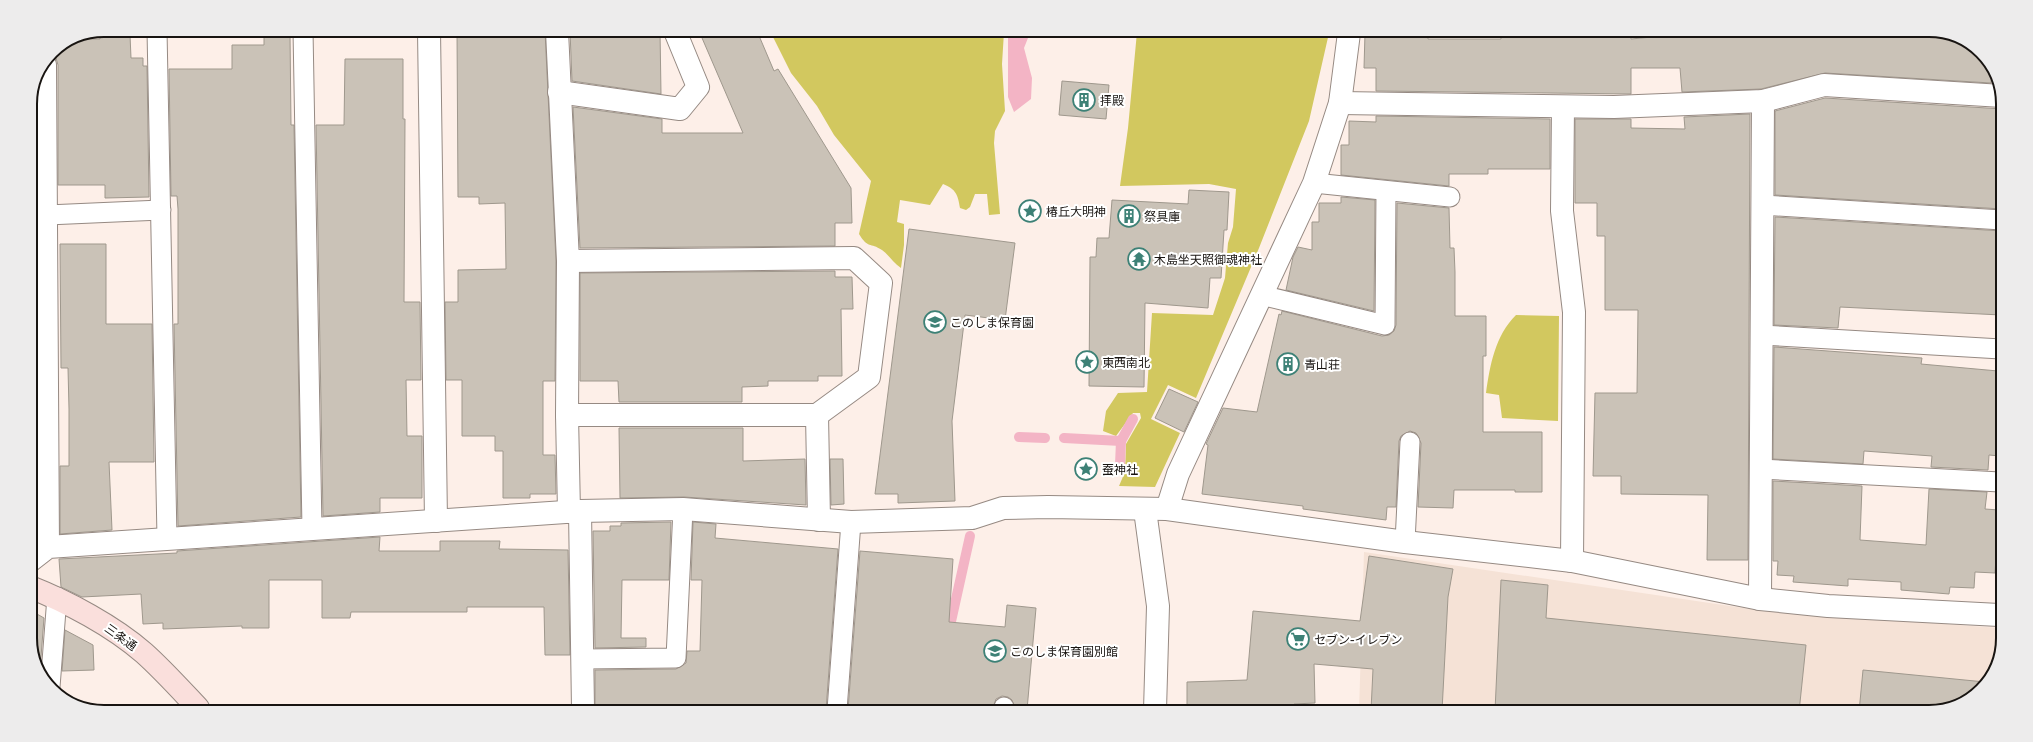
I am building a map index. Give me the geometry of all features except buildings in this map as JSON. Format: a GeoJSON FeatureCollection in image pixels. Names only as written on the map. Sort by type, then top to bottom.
{"type":"FeatureCollection","features":[{"type":"Feature","properties":{"kind":"main road","name":"三条通"},"geometry":{"type":"LineString","coordinates":[[37,590],[57,597],[107,627],[144,652],[195,705]]}},
{"type":"Feature","properties":{"kind":"street"},"geometry":{"type":"LineString","coordinates":[[429,37],[436,521]]}},
{"type":"Feature","properties":{"kind":"street"},"geometry":{"type":"LineString","coordinates":[[556,37],[568,261],[567,416],[575,511],[583,705]]}},
{"type":"Feature","properties":{"kind":"street"},"geometry":{"type":"LineString","coordinates":[[559,92],[680,108],[698,87],[677,37]]}},
{"type":"Feature","properties":{"kind":"street"},"geometry":{"type":"LineString","coordinates":[[1167,509],[1178,474],[1314,183],[1340,103],[1348,37]]}},
{"type":"Feature","properties":{"kind":"street"},"geometry":{"type":"LineString","coordinates":[[45,72],[38,166],[47,215],[48,547]]}},
{"type":"Feature","properties":{"kind":"street"},"geometry":{"type":"LineString","coordinates":[[1340,103],[1614,107],[1762,101],[1824,85],[1995,96]]}},
{"type":"Feature","properties":{"kind":"street"},"geometry":{"type":"LineString","coordinates":[[1760,599],[1762,101]]}},
{"type":"Feature","properties":{"kind":"street"},"geometry":{"type":"LineString","coordinates":[[1563,107],[1562,211],[1574,312],[1572,561]]}},
{"type":"Feature","properties":{"kind":"street"},"geometry":{"type":"LineString","coordinates":[[567,416],[817,415],[869,377],[881,283],[854,258],[568,261]]}},
{"type":"Feature","properties":{"kind":"street"},"geometry":{"type":"LineString","coordinates":[[817,415],[819,520]]}},
{"type":"Feature","properties":{"kind":"street"},"geometry":{"type":"LineString","coordinates":[[37,555],[48,547],[575,511],[683,509],[851,522],[972,518],[1003,508],[1048,507],[1145,510],[1167,509],[1405,542],[1572,561],[1760,599],[1828,606],[1996,615]]}},
{"type":"Feature","properties":{"kind":"street"},"geometry":{"type":"LineString","coordinates":[[1145,510],[1158,606],[1155,705]]}},
{"type":"Feature","properties":{"kind":"lane"},"geometry":{"type":"LineString","coordinates":[[157,37],[166,538]]}},
{"type":"Feature","properties":{"kind":"lane"},"geometry":{"type":"LineString","coordinates":[[303,37],[312,529]]}},
{"type":"Feature","properties":{"kind":"lane"},"geometry":{"type":"LineString","coordinates":[[1314,183],[1450,197]]}},
{"type":"Feature","properties":{"kind":"lane"},"geometry":{"type":"LineString","coordinates":[[1261,295],[1385,325],[1386,191]]}},
{"type":"Feature","properties":{"kind":"lane"},"geometry":{"type":"LineString","coordinates":[[1762,205],[1996,220]]}},
{"type":"Feature","properties":{"kind":"lane"},"geometry":{"type":"LineString","coordinates":[[47,215],[161,210]]}},
{"type":"Feature","properties":{"kind":"lane"},"geometry":{"type":"LineString","coordinates":[[1761,335],[1996,349]]}},
{"type":"Feature","properties":{"kind":"lane"},"geometry":{"type":"LineString","coordinates":[[1405,542],[1410,442]]}},
{"type":"Feature","properties":{"kind":"lane"},"geometry":{"type":"LineString","coordinates":[[1760,469],[1996,482]]}},
{"type":"Feature","properties":{"kind":"lane"},"geometry":{"type":"LineString","coordinates":[[582,659],[676,658],[683,509]]}},
{"type":"Feature","properties":{"kind":"lane"},"geometry":{"type":"LineString","coordinates":[[837,705],[851,522]]}},
{"type":"Feature","properties":{"kind":"lane"},"geometry":{"type":"LineString","coordinates":[[51,679],[57,597]]}},
{"type":"Feature","properties":{"kind":"shaded area"},"geometry":{"type":"Polygon","coordinates":[[[773,37],[1004,37],[1002,64],[1005,111],[995,131],[994,143],[1000,214],[989,215],[987,194],[975,194],[970,207],[966,210],[960,208],[954,190],[943,184],[930,205],[900,200],[897,222],[904,224],[904,245],[901,268],[882,250],[867,244],[859,234],[871,181],[834,135],[817,106],[791,73],[773,37]]]}},
{"type":"Feature","properties":{"kind":"shaded area"},"geometry":{"type":"Polygon","coordinates":[[[1008,37],[1028,37],[1024,48],[1032,78],[1031,99],[1014,112],[1008,97],[1008,37]]]}},
{"type":"Feature","properties":{"kind":"shaded area"},"geometry":{"type":"Polygon","coordinates":[[[1137,37],[1328,37],[1309,121],[1259,248],[1196,398],[1168,385],[1151,419],[1180,433],[1155,487],[1119,486],[1125,472],[1126,444],[1141,418],[1140,413],[1133,413],[1116,436],[1103,431],[1106,411],[1118,393],[1147,392],[1152,313],[1213,315],[1225,278],[1228,243],[1233,227],[1236,189],[1209,184],[1120,186],[1128,128],[1137,37]]]}},
{"type":"Feature","properties":{"kind":"shaded area"},"geometry":{"type":"Polygon","coordinates":[[[1516,315],[1559,316],[1558,421],[1502,418],[1499,395],[1486,393],[1489,372],[1498,342],[1509,323],[1516,315]]]}},
{"type":"Feature","properties":{"kind":"shaded area"},"geometry":{"type":"Polygon","coordinates":[[[1364,552],[1757,610],[1996,628],[1995,647],[1992,660],[1982,679],[1966,694],[1942,704],[1359,705],[1364,552]]]}},
{"type":"Feature","properties":{"kind":"waterway"},"geometry":{"type":"LineString","coordinates":[[1064,438],[1121,441],[1133,419]]}},
{"type":"Feature","properties":{"kind":"waterway"},"geometry":{"type":"LineString","coordinates":[[1019,437],[1045,438]]}},
{"type":"Feature","properties":{"kind":"waterway"},"geometry":{"type":"LineString","coordinates":[[1120,465],[1121,441]]}},
{"type":"Feature","properties":{"kind":"waterway"},"geometry":{"type":"LineString","coordinates":[[948,635],[970,536]]}},
{"type":"Feature","properties":{"kind":"place","name":"拝殿"},"geometry":{"type":"Point","coordinates":[1084,100]}},
{"type":"Feature","properties":{"kind":"place","name":"椿丘大明神"},"geometry":{"type":"Point","coordinates":[1030,211]}},
{"type":"Feature","properties":{"kind":"place","name":"祭具庫"},"geometry":{"type":"Point","coordinates":[1129,216]}},
{"type":"Feature","properties":{"kind":"place","name":"木島坐天照御魂神社"},"geometry":{"type":"Point","coordinates":[1139,259]}},
{"type":"Feature","properties":{"kind":"place","name":"このしま保育園"},"geometry":{"type":"Point","coordinates":[935,322]}},
{"type":"Feature","properties":{"kind":"place","name":"東西南北"},"geometry":{"type":"Point","coordinates":[1087,362]}},
{"type":"Feature","properties":{"kind":"place","name":"青山荘"},"geometry":{"type":"Point","coordinates":[1288,364]}},
{"type":"Feature","properties":{"kind":"place","name":"蚕神社"},"geometry":{"type":"Point","coordinates":[1086,469]}},
{"type":"Feature","properties":{"kind":"place","name":"セブン-イレブン"},"geometry":{"type":"Point","coordinates":[1298,639]}},
{"type":"Feature","properties":{"kind":"place","name":"このしま保育園別館"},"geometry":{"type":"Point","coordinates":[995,651]}}]}
